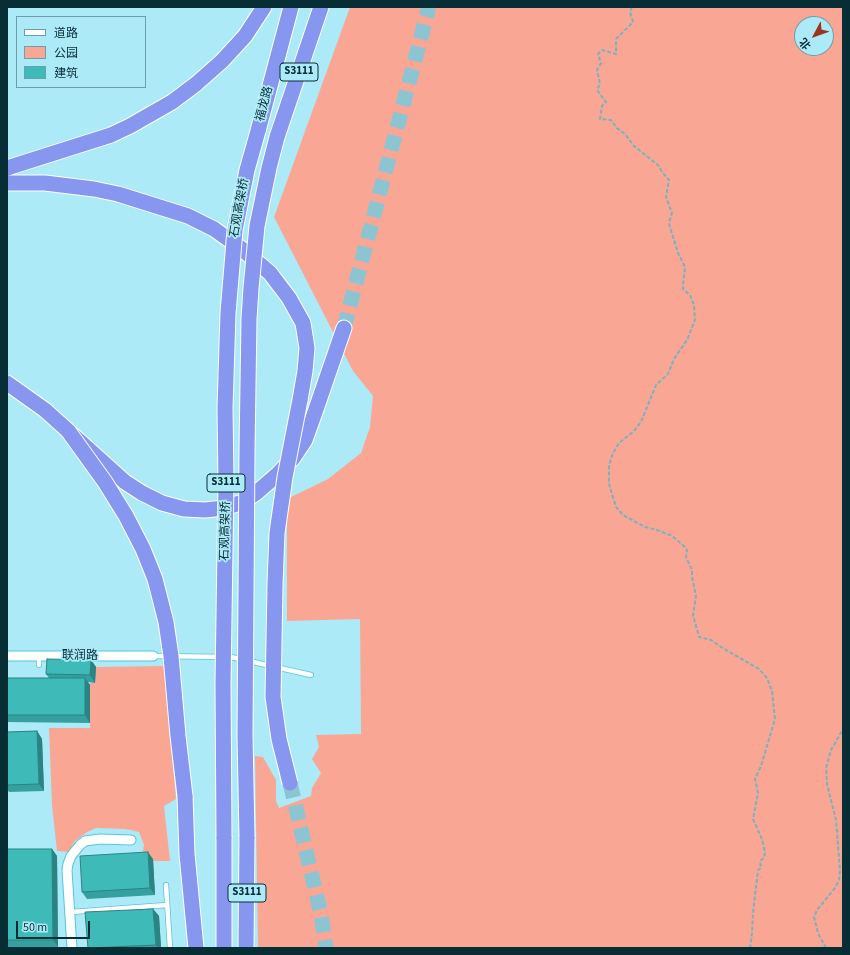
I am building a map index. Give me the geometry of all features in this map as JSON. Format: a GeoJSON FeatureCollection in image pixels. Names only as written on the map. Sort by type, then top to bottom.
{"type":"FeatureCollection","features":[{"type":"Feature","properties":{"kind":"highway"},"geometry":{"type":"LineString","coordinates":[[7,168],[110,135],[130,126],[172,102],[196,84],[222,61],[245,36],[264,7]]}},
{"type":"Feature","properties":{"kind":"highway","name":"福龙路"},"geometry":{"type":"LineString","coordinates":[[258,131],[291,7]]}},
{"type":"Feature","properties":{"kind":"highway","name":"福龙路"},"geometry":{"type":"LineString","coordinates":[[277,137],[321,7]]}},
{"type":"Feature","properties":{"kind":"highway","name":"石观高架桥"},"geometry":{"type":"LineString","coordinates":[[224,948],[223,683],[226,482],[225,400],[228,313],[235,230],[247,170],[258,131]]}},
{"type":"Feature","properties":{"kind":"highway","name":"石观高架桥"},"geometry":{"type":"LineString","coordinates":[[246,948],[247,837],[245,616],[249,319],[258,226],[269,168],[277,137]]}},
{"type":"Feature","properties":{"kind":"highway"},"geometry":{"type":"LineString","coordinates":[[7,183],[45,183],[94,189],[118,194],[188,216],[214,229],[242,249],[270,273],[289,298],[303,323],[307,348],[305,371],[285,477],[277,533],[275,585],[274,696],[279,739],[290,783]]}},
{"type":"Feature","properties":{"kind":"highway"},"geometry":{"type":"LineString","coordinates":[[7,383],[34,401],[125,482],[142,493],[162,503],[184,509],[224,508],[243,502],[256,493],[278,474],[305,440],[325,387],[344,328]]}},
{"type":"Feature","properties":{"kind":"highway"},"geometry":{"type":"LineString","coordinates":[[69,432],[105,482],[126,516],[155,579],[166,622],[172,656],[178,736],[185,796],[187,854],[196,948]]}},
{"type":"Feature","properties":{"kind":"street","name":"联润路"},"geometry":{"type":"LineString","coordinates":[[7,656],[39,660],[153,656]]}},
{"type":"Feature","properties":{"kind":"street"},"geometry":{"type":"LineString","coordinates":[[72,948],[68,864],[71,856],[85,841],[131,840]]}},
{"type":"Feature","properties":{"kind":"lane"},"geometry":{"type":"LineString","coordinates":[[153,656],[231,657],[311,676]]}},
{"type":"Feature","properties":{"kind":"lane"},"geometry":{"type":"LineString","coordinates":[[166,885],[170,948]]}},
{"type":"Feature","properties":{"kind":"lane"},"geometry":{"type":"LineString","coordinates":[[71,912],[167,905]]}},
{"type":"Feature","properties":{"kind":"path"},"geometry":{"type":"LineString","coordinates":[[632,7],[630,12],[633,22],[616,39],[616,54],[602,50],[598,54],[600,63],[597,70],[600,84],[597,90],[606,102],[602,106],[600,119],[610,120],[625,134],[634,146],[659,166],[669,180],[666,197],[672,213],[669,223],[678,253],[685,266],[683,285],[684,289],[690,295],[694,305],[695,320],[687,340],[674,359],[668,374],[656,385],[641,422],[634,432],[618,444],[612,452],[608,465],[609,484],[616,507],[623,515],[645,527],[658,530],[672,536],[687,550],[686,557],[692,570],[696,596],[693,615],[699,638],[711,640],[759,669],[767,678],[772,691],[775,719],[761,766],[755,779],[758,793],[753,819],[762,839],[764,858],[760,861],[761,868],[758,870],[750,948]]}},
{"type":"Feature","properties":{"kind":"path"},"geometry":{"type":"LineString","coordinates":[[826,948],[818,933],[814,917],[817,910],[835,888],[839,880],[840,871],[836,826],[827,784],[826,768],[831,750],[843,729]]}},
{"type":"Feature","properties":{"kind":"green space"},"geometry":{"type":"Polygon","coordinates":[[[350,7],[843,7],[843,948],[258,948],[255,756],[263,757],[276,780],[276,801],[279,808],[311,796],[312,788],[321,773],[312,759],[319,747],[316,735],[361,734],[360,619],[287,621],[287,499],[328,479],[361,453],[370,427],[373,396],[353,371],[274,217],[350,7]]]}},
{"type":"Feature","properties":{"kind":"green space"},"geometry":{"type":"Polygon","coordinates":[[[164,666],[176,799],[164,806],[170,861],[141,861],[144,845],[139,832],[125,829],[96,828],[87,832],[75,841],[68,852],[57,851],[52,805],[49,728],[90,728],[90,683],[95,683],[96,667],[164,666]]]}},
{"type":"Feature","properties":{"kind":"building"},"geometry":{"type":"Polygon","coordinates":[[[47,659],[91,660],[90,675],[46,674],[47,659]]]}},
{"type":"Feature","properties":{"kind":"building"},"geometry":{"type":"Polygon","coordinates":[[[7,678],[85,678],[85,715],[7,715],[7,678]]]}},
{"type":"Feature","properties":{"kind":"building"},"geometry":{"type":"Polygon","coordinates":[[[37,731],[39,784],[7,785],[7,732],[37,731]]]}},
{"type":"Feature","properties":{"kind":"building"},"geometry":{"type":"Polygon","coordinates":[[[7,849],[52,849],[53,940],[7,940],[7,849]]]}},
{"type":"Feature","properties":{"kind":"building"},"geometry":{"type":"Polygon","coordinates":[[[148,852],[150,888],[82,892],[80,856],[148,852]]]}},
{"type":"Feature","properties":{"kind":"building"},"geometry":{"type":"Polygon","coordinates":[[[153,909],[156,945],[88,948],[85,912],[153,909]]]}},
{"type":"Feature","properties":{"kind":"tunnel"},"geometry":{"type":"LineString","coordinates":[[344,328],[429,7]]}},
{"type":"Feature","properties":{"kind":"tunnel"},"geometry":{"type":"LineString","coordinates":[[290,783],[321,914],[326,948]]}}]}
